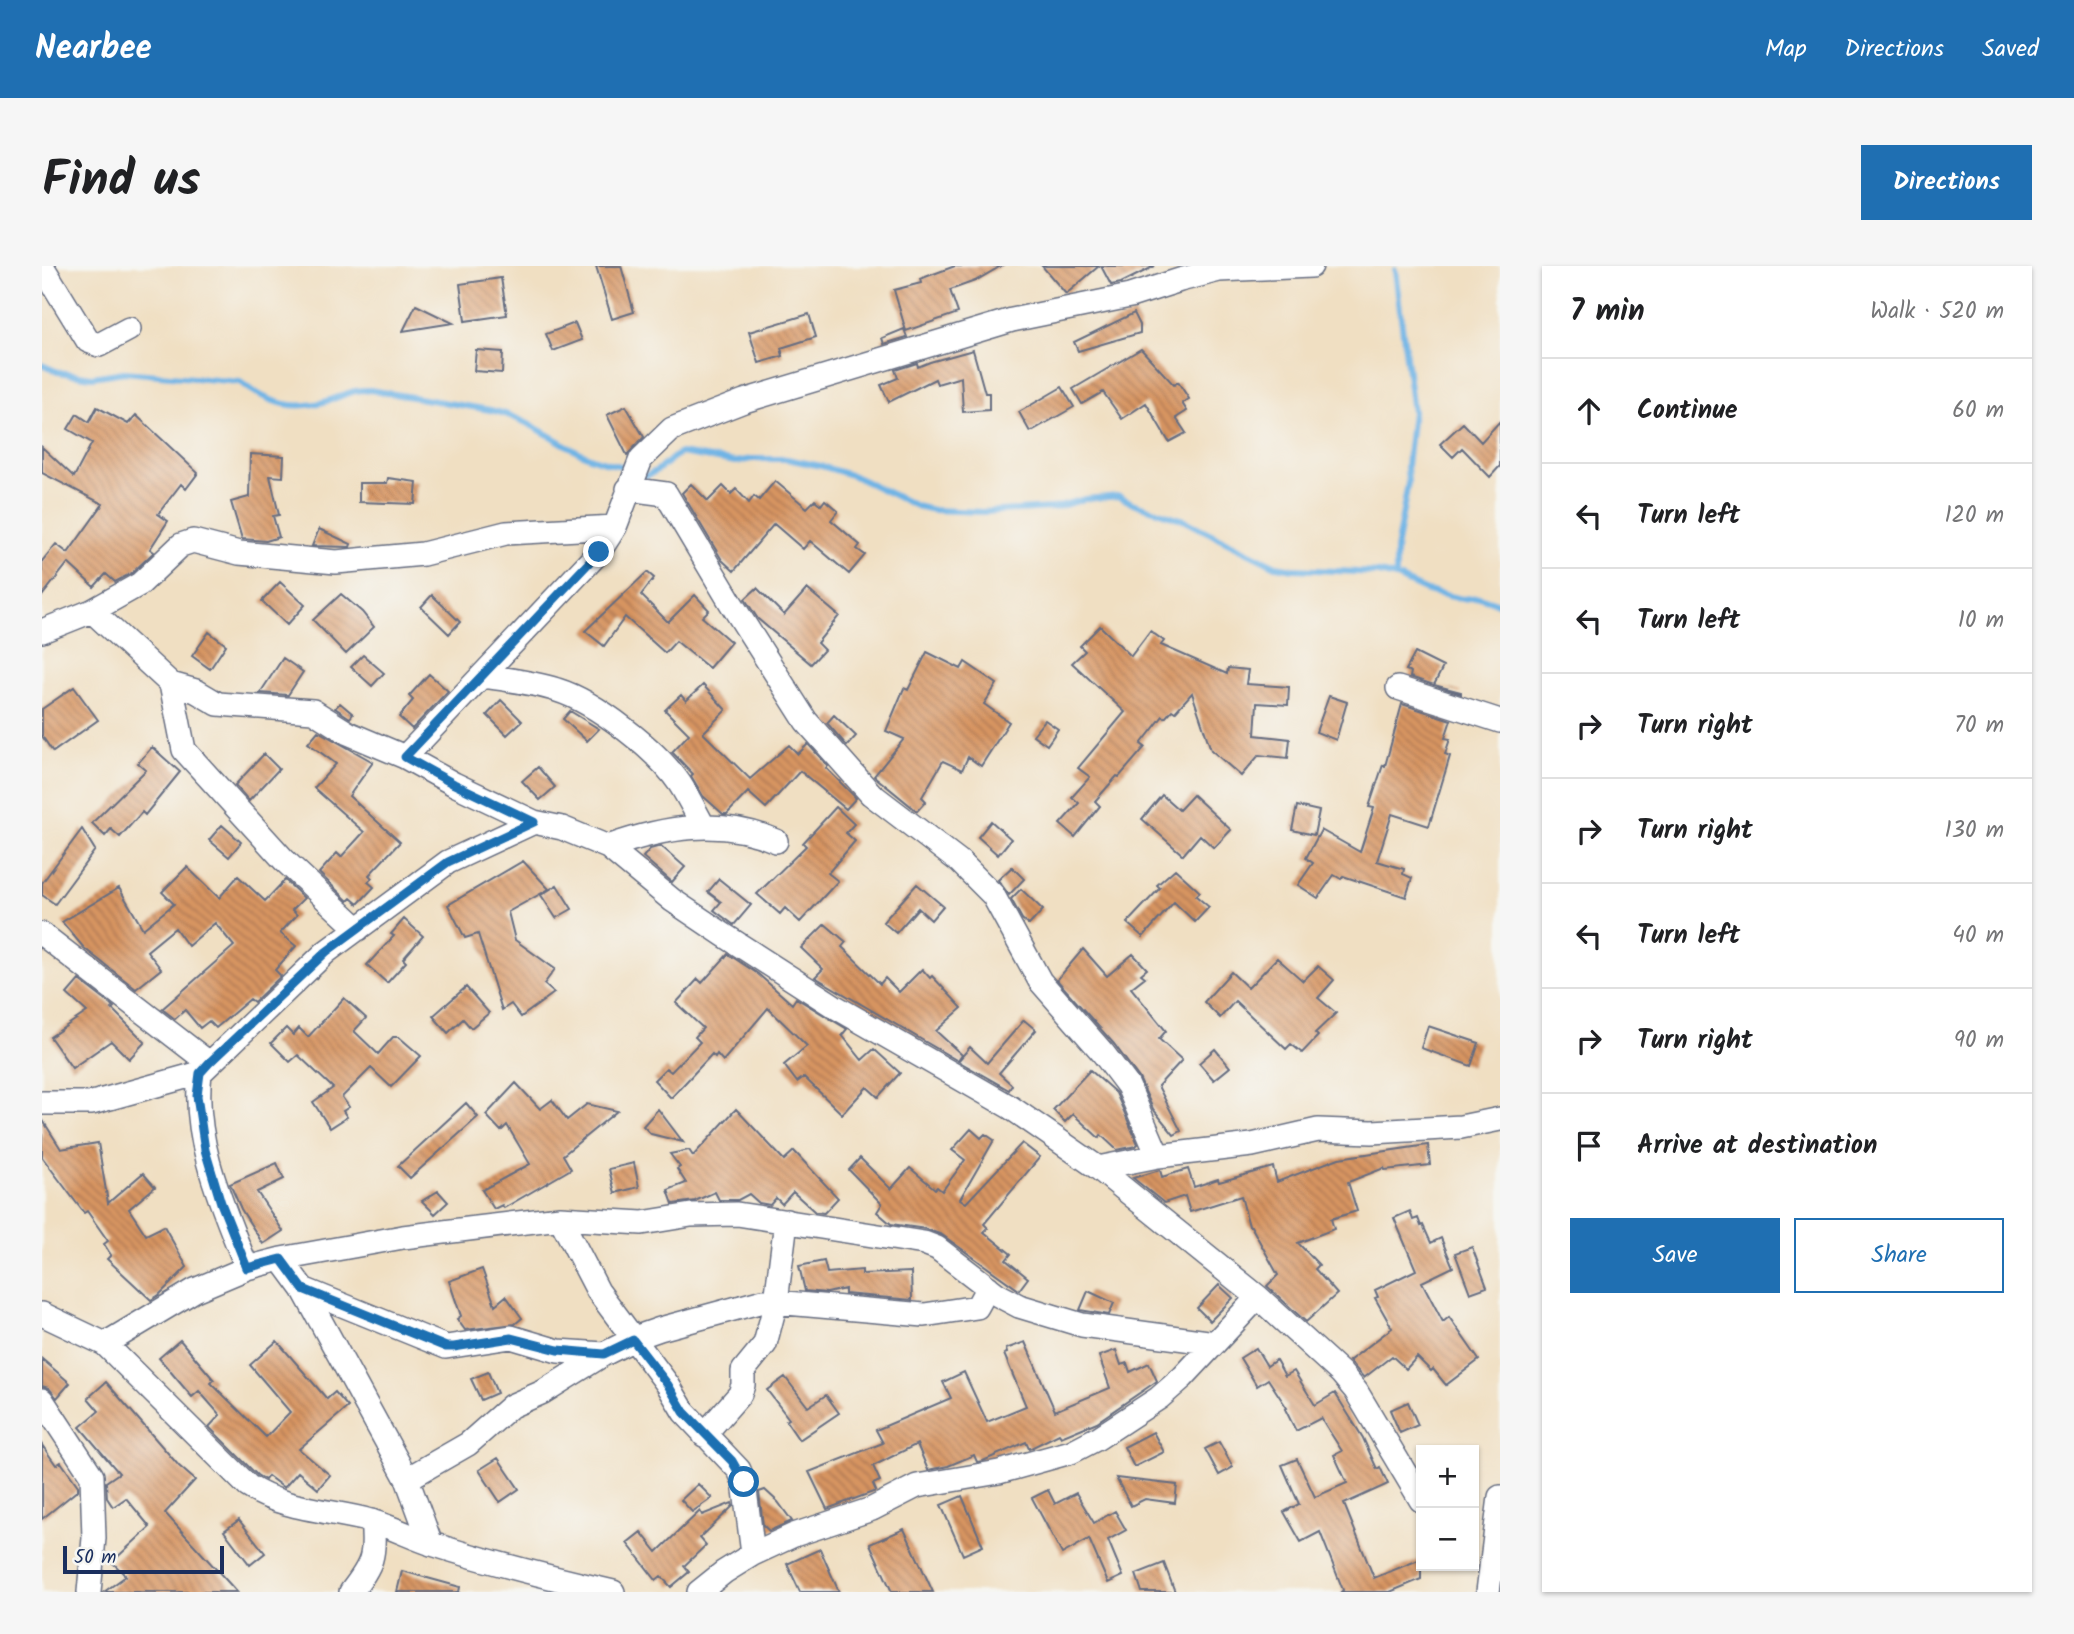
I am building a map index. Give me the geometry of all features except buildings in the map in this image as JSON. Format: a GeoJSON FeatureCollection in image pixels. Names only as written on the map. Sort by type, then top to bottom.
{"type":"FeatureCollection","features":[{"type":"Feature","properties":{"kind":"street"},"geometry":{"type":"LineString","coordinates":[[405,757],[599,552],[615,527],[641,459],[672,429],[744,401],[1012,320],[1130,296],[1180,279],[1219,271],[1311,266]]}},
{"type":"Feature","properties":{"kind":"street"},"geometry":{"type":"LineString","coordinates":[[42,267],[88,341],[99,345],[130,329]]}},
{"type":"Feature","properties":{"kind":"street"},"geometry":{"type":"LineString","coordinates":[[628,489],[666,494],[806,721],[871,794],[960,862],[993,895],[1040,981],[1128,1086],[1158,1156]]}},
{"type":"Feature","properties":{"kind":"street"},"geometry":{"type":"LineString","coordinates":[[42,631],[92,611],[140,584],[181,545],[192,541],[239,553],[336,562],[423,554],[506,533],[615,527]]}},
{"type":"Feature","properties":{"kind":"street"},"geometry":{"type":"LineString","coordinates":[[92,611],[171,684],[196,691],[218,704],[313,711],[361,739],[405,757],[534,822],[562,828],[608,847],[671,900],[724,935],[875,1031],[1010,1107],[1098,1168],[1258,1297],[1350,1382],[1416,1492]]}},
{"type":"Feature","properties":{"kind":"street"},"geometry":{"type":"LineString","coordinates":[[483,676],[534,684],[581,699],[620,726],[664,766],[680,783],[704,827]]}},
{"type":"Feature","properties":{"kind":"street"},"geometry":{"type":"LineString","coordinates":[[171,684],[184,750],[284,860],[358,929]]}},
{"type":"Feature","properties":{"kind":"street"},"geometry":{"type":"LineString","coordinates":[[1398,688],[1500,721]]}},
{"type":"Feature","properties":{"kind":"street"},"geometry":{"type":"LineString","coordinates":[[42,1103],[92,1103],[204,1068],[326,952],[448,862],[534,822]]}},
{"type":"Feature","properties":{"kind":"street"},"geometry":{"type":"LineString","coordinates":[[608,847],[657,832],[704,827],[753,831],[776,841]]}},
{"type":"Feature","properties":{"kind":"street"},"geometry":{"type":"LineString","coordinates":[[42,934],[53,954],[204,1068]]}},
{"type":"Feature","properties":{"kind":"street"},"geometry":{"type":"LineString","coordinates":[[204,1068],[197,1096],[205,1150],[221,1203],[247,1268]]}},
{"type":"Feature","properties":{"kind":"street"},"geometry":{"type":"LineString","coordinates":[[1098,1168],[1158,1156],[1252,1145],[1318,1130],[1372,1132],[1461,1127],[1500,1119]]}},
{"type":"Feature","properties":{"kind":"street"},"geometry":{"type":"LineString","coordinates":[[105,1344],[195,1290],[247,1268],[281,1259],[403,1237],[560,1218],[642,1223],[691,1215],[737,1214],[924,1243],[937,1248],[988,1287],[1019,1306],[1082,1325],[1215,1343]]}},
{"type":"Feature","properties":{"kind":"street"},"geometry":{"type":"LineString","coordinates":[[560,1218],[598,1291],[668,1385],[684,1412],[732,1461],[744,1482],[753,1554]]}},
{"type":"Feature","properties":{"kind":"street"},"geometry":{"type":"LineString","coordinates":[[704,1435],[740,1394],[743,1371],[765,1344],[776,1302],[786,1221]]}},
{"type":"Feature","properties":{"kind":"street"},"geometry":{"type":"LineString","coordinates":[[281,1259],[303,1289],[407,1479],[431,1544]]}},
{"type":"Feature","properties":{"kind":"street"},"geometry":{"type":"LineString","coordinates":[[407,1479],[468,1444],[506,1409],[543,1392],[604,1354],[660,1329],[756,1302],[932,1315],[978,1307],[988,1287]]}},
{"type":"Feature","properties":{"kind":"street"},"geometry":{"type":"LineString","coordinates":[[303,1289],[446,1347],[511,1338],[558,1350],[604,1354]]}},
{"type":"Feature","properties":{"kind":"street"},"geometry":{"type":"LineString","coordinates":[[699,1592],[753,1554],[794,1535],[872,1509],[917,1486],[999,1472],[1071,1452],[1098,1438],[1158,1398],[1183,1377],[1258,1297]]}},
{"type":"Feature","properties":{"kind":"street"},"geometry":{"type":"LineString","coordinates":[[42,1314],[105,1344],[248,1486],[258,1492],[285,1502],[372,1521],[431,1544],[535,1574],[614,1592]]}},
{"type":"Feature","properties":{"kind":"street"},"geometry":{"type":"LineString","coordinates":[[42,1400],[92,1476],[94,1538],[89,1592]]}},
{"type":"Feature","properties":{"kind":"street"},"geometry":{"type":"LineString","coordinates":[[1489,1568],[1500,1497]]}},
{"type":"Feature","properties":{"kind":"street"},"geometry":{"type":"LineString","coordinates":[[351,1592],[369,1568],[375,1545],[372,1521]]}},
{"type":"Feature","properties":{"kind":"waterway"},"geometry":{"type":"LineString","coordinates":[[1395,270],[1413,412],[1407,466],[1408,483],[1396,550],[1396,577]]}},
{"type":"Feature","properties":{"kind":"waterway"},"geometry":{"type":"LineString","coordinates":[[42,365],[58,372],[92,377],[124,372],[240,382],[262,396],[284,404],[308,405],[354,391],[370,390],[490,410],[527,423],[589,457],[630,468]]}},
{"type":"Feature","properties":{"kind":"waterway"},"geometry":{"type":"LineString","coordinates":[[641,477],[657,470],[680,453],[736,462],[787,459],[821,466],[854,476],[916,506],[933,510],[983,512],[1052,508],[1085,499],[1119,496],[1181,519],[1276,566],[1379,573],[1396,577],[1427,591],[1462,599],[1479,597],[1500,604]]}},
{"type":"Feature","properties":{"kind":"route"},"geometry":{"type":"LineString","coordinates":[[599,552],[405,757],[534,822],[448,862],[326,952],[209,1063],[200,1073],[197,1096],[205,1150],[221,1203],[247,1268],[281,1259],[303,1289],[446,1347],[511,1338],[558,1350],[604,1354],[633,1340],[668,1385],[684,1412],[732,1461],[744,1482]]}}]}
